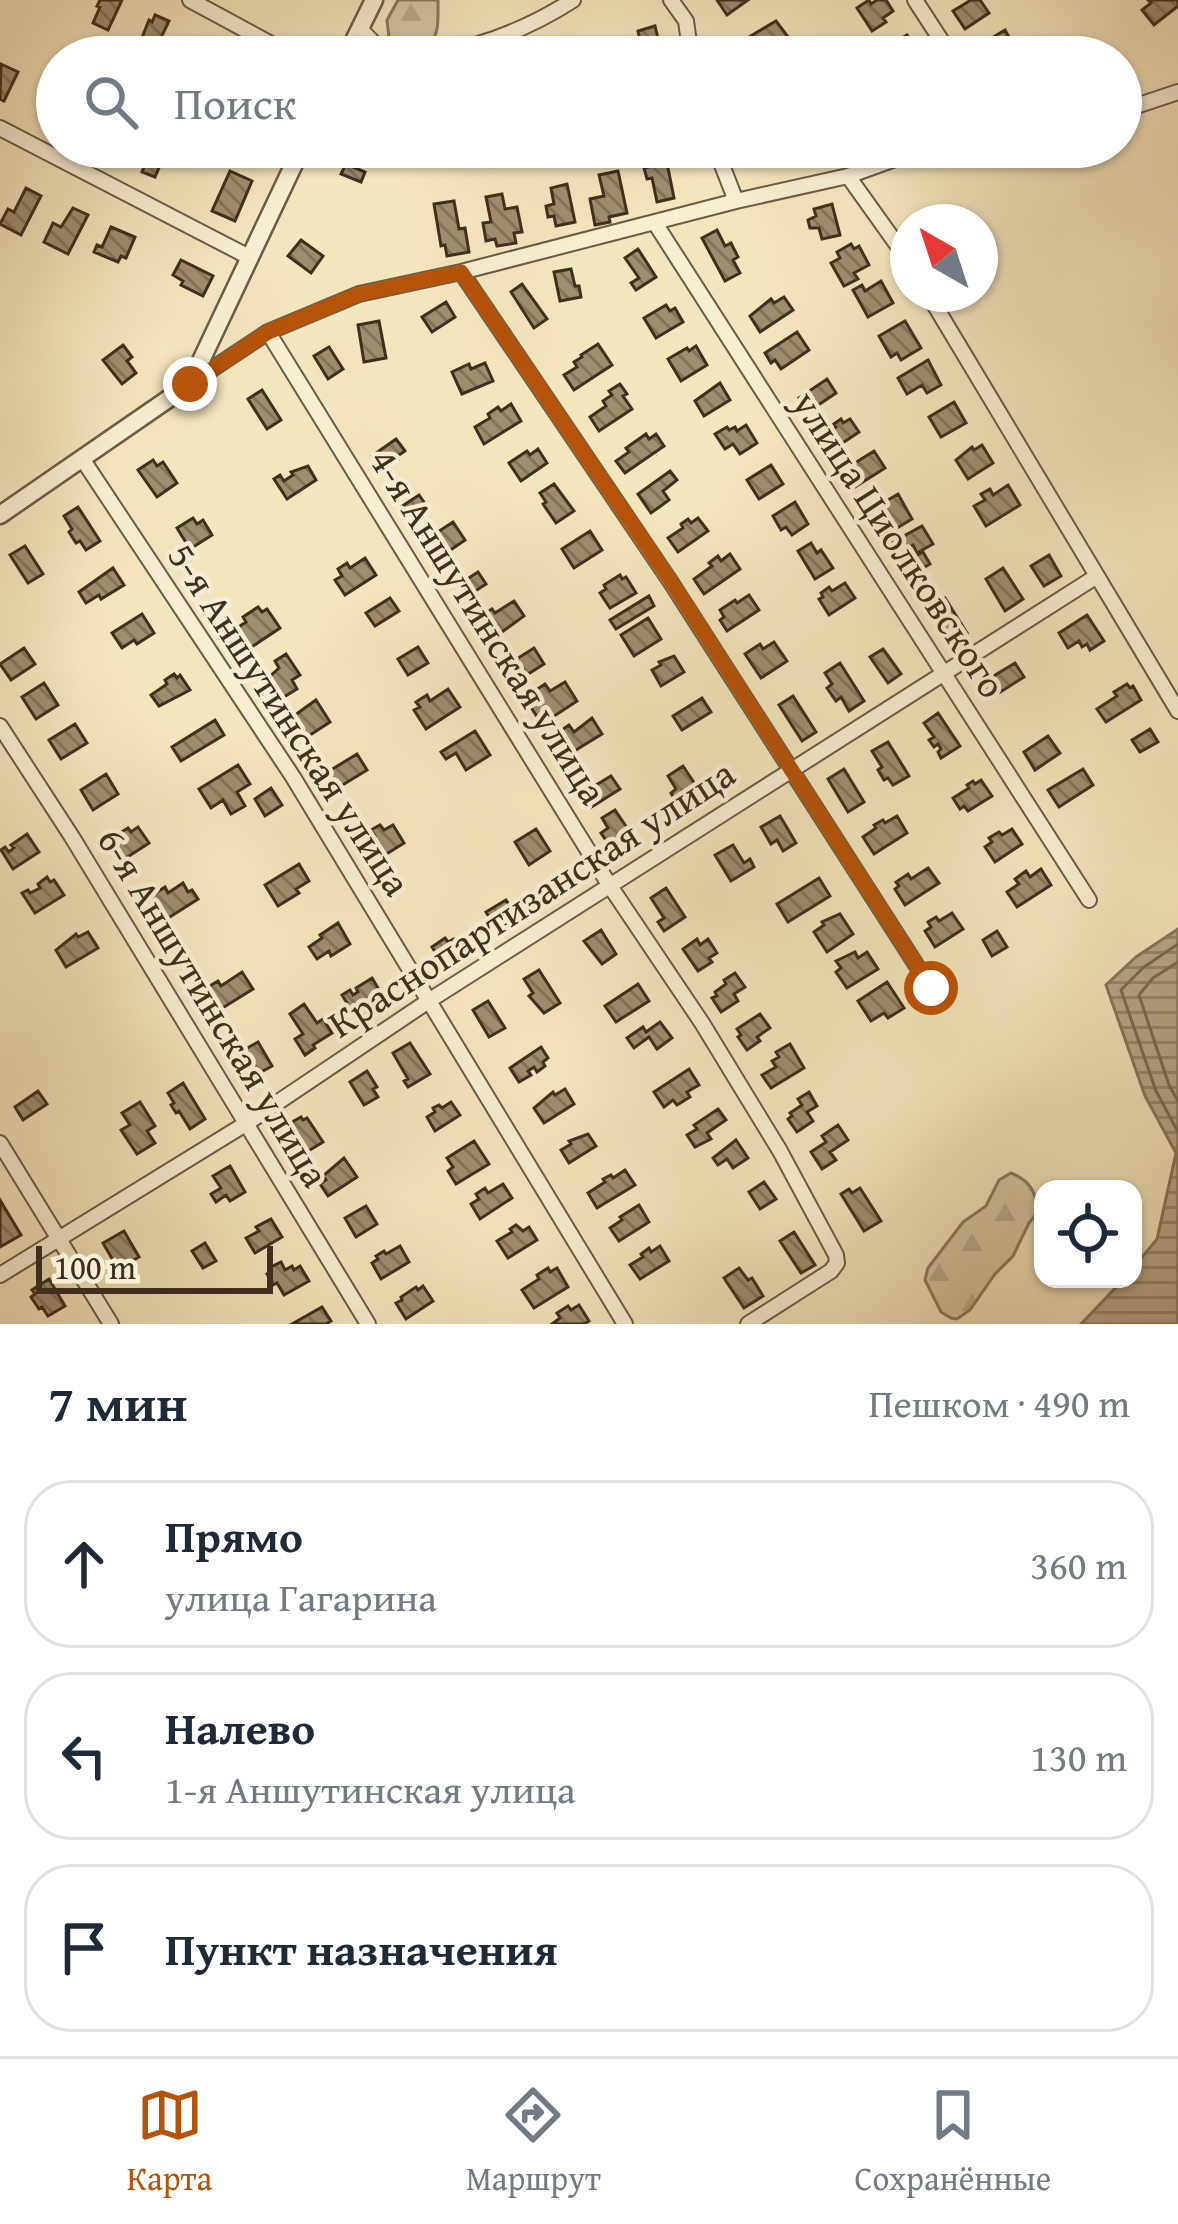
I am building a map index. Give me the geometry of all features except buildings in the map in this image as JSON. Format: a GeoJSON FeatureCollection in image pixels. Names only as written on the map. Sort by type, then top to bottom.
{"type":"FeatureCollection","features":[{"type":"Feature","properties":{"kind":"street"},"geometry":{"type":"LineString","coordinates":[[190,0],[256,36]]}},
{"type":"Feature","properties":{"kind":"street"},"geometry":{"type":"LineString","coordinates":[[356,36],[374,0]]}},
{"type":"Feature","properties":{"kind":"street"},"geometry":{"type":"LineString","coordinates":[[503,36],[538,22],[573,0]]}},
{"type":"Feature","properties":{"kind":"street"},"geometry":{"type":"LineString","coordinates":[[671,0],[686,21],[688,36]]}},
{"type":"Feature","properties":{"kind":"street"},"geometry":{"type":"LineString","coordinates":[[914,0],[938,36]]}},
{"type":"Feature","properties":{"kind":"street"},"geometry":{"type":"LineString","coordinates":[[360,29],[367,36]]}},
{"type":"Feature","properties":{"kind":"street"},"geometry":{"type":"LineString","coordinates":[[1142,104],[1178,92]]}},
{"type":"Feature","properties":{"kind":"street"},"geometry":{"type":"LineString","coordinates":[[0,128],[36,147]]}},
{"type":"Feature","properties":{"kind":"street"},"geometry":{"type":"LineString","coordinates":[[77,168],[249,257]]}},
{"type":"Feature","properties":{"kind":"street"},"geometry":{"type":"LineString","coordinates":[[190,384],[292,168]]}},
{"type":"Feature","properties":{"kind":"street"},"geometry":{"type":"LineString","coordinates":[[723,168],[736,201]]}},
{"type":"Feature","properties":{"kind":"street"},"geometry":{"type":"LineString","coordinates":[[0,515],[268,332],[359,294],[870,168]]}},
{"type":"Feature","properties":{"kind":"street"},"geometry":{"type":"LineString","coordinates":[[848,176],[890,235]]}},
{"type":"Feature","properties":{"kind":"street","name":"улица Циолковского"},"geometry":{"type":"LineString","coordinates":[[655,223],[1089,900]]}},
{"type":"Feature","properties":{"kind":"street"},"geometry":{"type":"LineString","coordinates":[[461,272],[670,580],[931,988]]}},
{"type":"Feature","properties":{"kind":"street"},"geometry":{"type":"LineString","coordinates":[[939,312],[1178,712]]}},
{"type":"Feature","properties":{"kind":"street","name":"4-я Аншутинская улица"},"geometry":{"type":"LineString","coordinates":[[268,332],[610,886],[702,1023],[836,1255],[831,1271],[748,1324]]}},
{"type":"Feature","properties":{"kind":"street","name":"5-я Аншутинская улица"},"geometry":{"type":"LineString","coordinates":[[83,460],[293,777],[625,1324]]}},
{"type":"Feature","properties":{"kind":"street","name":"Краснопартизанская улица"},"geometry":{"type":"LineString","coordinates":[[0,1275],[247,1123],[430,1000],[1097,576]]}},
{"type":"Feature","properties":{"kind":"street","name":"6-я Аншутинская улица"},"geometry":{"type":"LineString","coordinates":[[0,726],[368,1324]]}},
{"type":"Feature","properties":{"kind":"street"},"geometry":{"type":"LineString","coordinates":[[0,1143],[111,1324]]}},
{"type":"Feature","properties":{"kind":"green space"},"geometry":{"type":"Polygon","coordinates":[[[398,0],[438,0],[435,36],[389,36],[387,20],[398,0]]]}},
{"type":"Feature","properties":{"kind":"green space"},"geometry":{"type":"Polygon","coordinates":[[[1011,1173],[1023,1179],[1034,1195],[1034,1217],[1013,1256],[970,1310],[951,1318],[941,1312],[925,1280],[928,1268],[963,1222],[986,1206],[999,1180],[1011,1173]]]}},
{"type":"Feature","properties":{"kind":"water"},"geometry":{"type":"Polygon","coordinates":[[[1178,929],[1178,1324],[1081,1324],[1115,1288],[1142,1288],[1142,1257],[1157,1239],[1176,1153],[1145,1096],[1106,985],[1136,957],[1178,929]]]}},
{"type":"Feature","properties":{"kind":"route"},"geometry":{"type":"LineString","coordinates":[[190,384],[268,332],[359,294],[461,272],[670,580],[931,988]]}}]}
